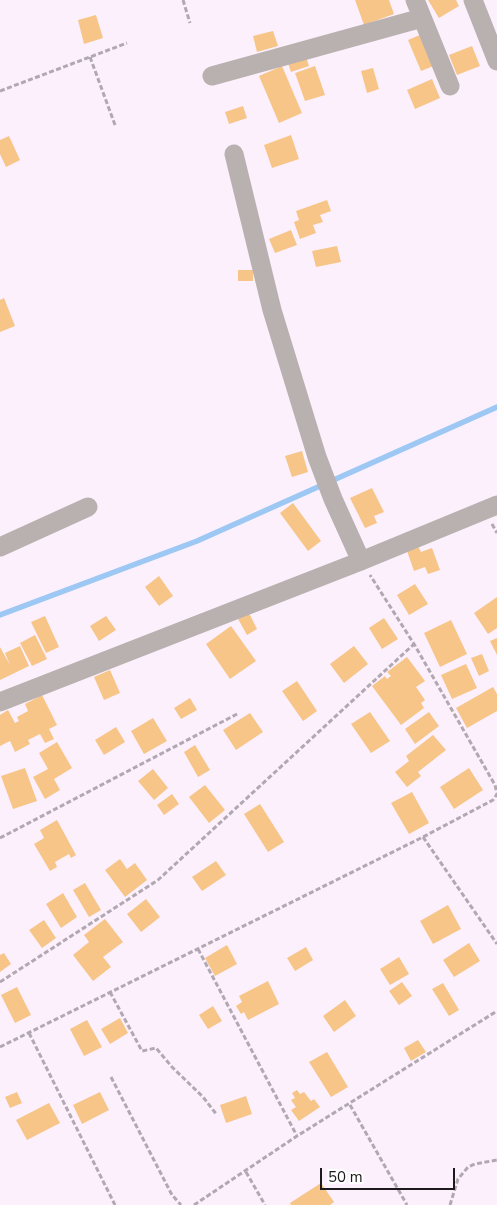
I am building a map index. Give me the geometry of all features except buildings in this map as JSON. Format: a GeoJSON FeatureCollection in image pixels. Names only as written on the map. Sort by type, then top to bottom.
{"type":"FeatureCollection","features":[{"type":"Feature","properties":{"kind":"street"},"geometry":{"type":"LineString","coordinates":[[415,0],[450,86]]}},
{"type":"Feature","properties":{"kind":"street"},"geometry":{"type":"LineString","coordinates":[[473,0],[497,61]]}},
{"type":"Feature","properties":{"kind":"street"},"geometry":{"type":"LineString","coordinates":[[212,76],[422,18]]}},
{"type":"Feature","properties":{"kind":"street"},"geometry":{"type":"LineString","coordinates":[[234,154],[272,310],[317,458],[361,561]]}},
{"type":"Feature","properties":{"kind":"street"},"geometry":{"type":"LineString","coordinates":[[0,702],[361,561],[497,505]]}},
{"type":"Feature","properties":{"kind":"street"},"geometry":{"type":"LineString","coordinates":[[0,547],[88,507]]}},
{"type":"Feature","properties":{"kind":"path"},"geometry":{"type":"LineString","coordinates":[[183,0],[190,23]]}},
{"type":"Feature","properties":{"kind":"path"},"geometry":{"type":"LineString","coordinates":[[0,91],[127,43]]}},
{"type":"Feature","properties":{"kind":"path"},"geometry":{"type":"LineString","coordinates":[[90,57],[115,125]]}},
{"type":"Feature","properties":{"kind":"path"},"geometry":{"type":"LineString","coordinates":[[0,1047],[423,837],[493,800],[497,794],[495,785],[414,644],[361,561]]}},
{"type":"Feature","properties":{"kind":"path"},"geometry":{"type":"LineString","coordinates":[[0,982],[158,880],[414,644]]}},
{"type":"Feature","properties":{"kind":"path"},"geometry":{"type":"LineString","coordinates":[[0,838],[239,713]]}},
{"type":"Feature","properties":{"kind":"path"},"geometry":{"type":"LineString","coordinates":[[423,837],[497,944]]}},
{"type":"Feature","properties":{"kind":"path"},"geometry":{"type":"LineString","coordinates":[[198,949],[298,1136]]}},
{"type":"Feature","properties":{"kind":"path"},"geometry":{"type":"LineString","coordinates":[[110,992],[142,1051],[156,1048],[172,1067],[203,1097],[217,1115]]}},
{"type":"Feature","properties":{"kind":"path"},"geometry":{"type":"LineString","coordinates":[[194,1205],[298,1136],[497,1012]]}},
{"type":"Feature","properties":{"kind":"path"},"geometry":{"type":"LineString","coordinates":[[29,1032],[114,1205]]}},
{"type":"Feature","properties":{"kind":"path"},"geometry":{"type":"LineString","coordinates":[[111,1077],[172,1195],[181,1205]]}},
{"type":"Feature","properties":{"kind":"path"},"geometry":{"type":"LineString","coordinates":[[350,1105],[406,1205]]}},
{"type":"Feature","properties":{"kind":"path"},"geometry":{"type":"LineString","coordinates":[[450,1205],[458,1180],[468,1167],[497,1160]]}},
{"type":"Feature","properties":{"kind":"path"},"geometry":{"type":"LineString","coordinates":[[246,1172],[265,1205]]}},
{"type":"Feature","properties":{"kind":"waterway"},"geometry":{"type":"LineString","coordinates":[[0,615],[197,541],[497,407]]}}]}
